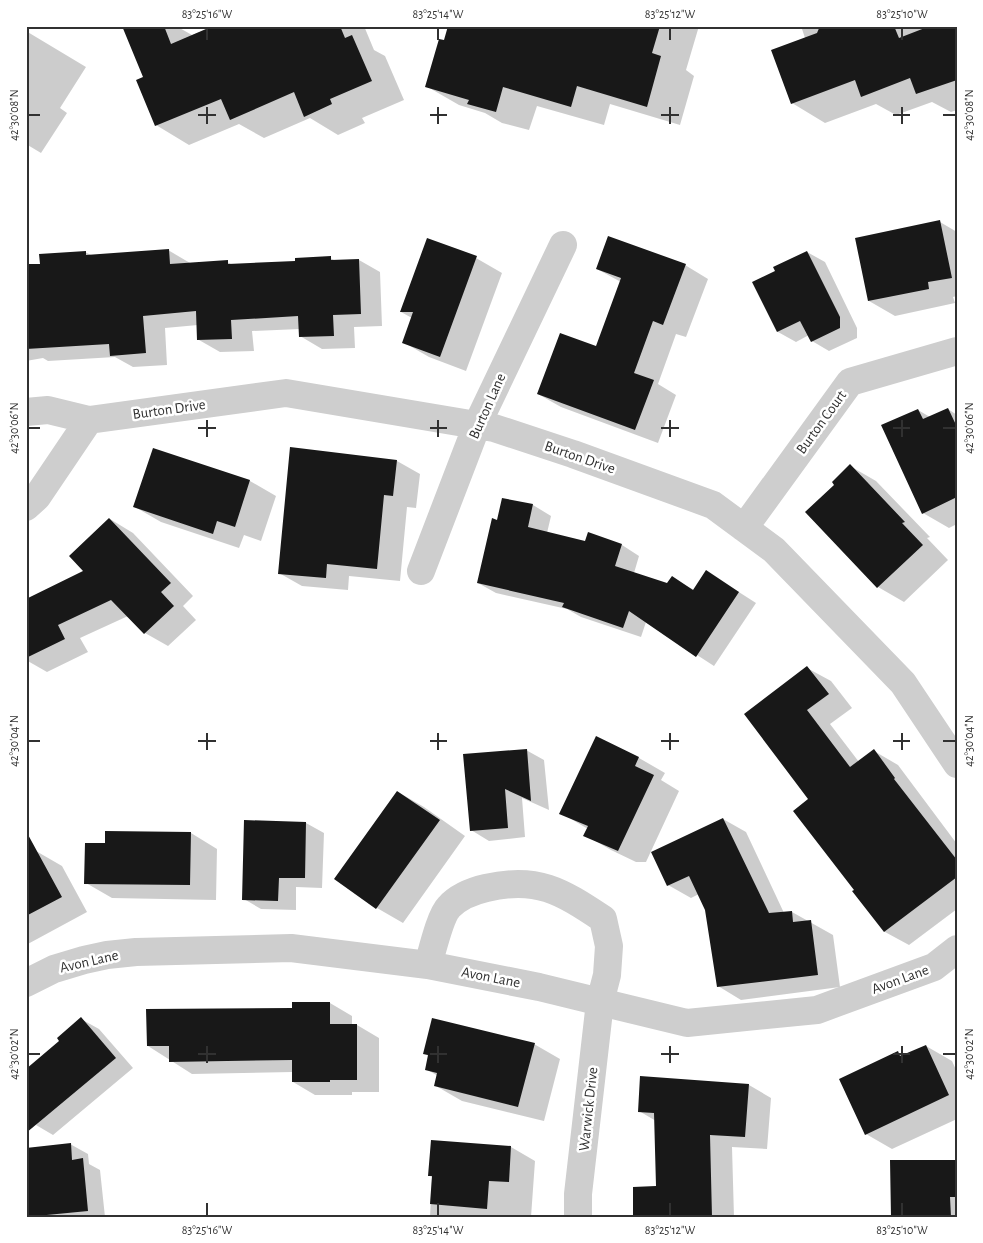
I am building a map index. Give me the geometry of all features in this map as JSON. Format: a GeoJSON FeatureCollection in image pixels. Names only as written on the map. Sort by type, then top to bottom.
{"type":"FeatureCollection","features":[{"type":"Feature","properties":{"kind":"street","name":"Burton Lane"},"geometry":{"type":"LineString","coordinates":[[421,571],[477,425],[562,245]]}},
{"type":"Feature","properties":{"kind":"street","name":"Burton Court"},"geometry":{"type":"LineString","coordinates":[[744,528],[850,382],[957,351]]}},
{"type":"Feature","properties":{"kind":"street","name":"Burton Drive"},"geometry":{"type":"LineString","coordinates":[[26,412],[48,410],[89,420],[286,393],[494,428],[713,505],[774,550],[903,683],[957,764]]}},
{"type":"Feature","properties":{"kind":"street"},"geometry":{"type":"LineString","coordinates":[[26,507],[37,497],[89,420]]}},
{"type":"Feature","properties":{"kind":"street","name":"Warwick Drive"},"geometry":{"type":"LineString","coordinates":[[428,965],[448,908],[471,892],[499,885],[527,883],[554,890],[580,903],[603,919],[609,946],[607,975],[600,1002],[578,1194],[578,1217]]}},
{"type":"Feature","properties":{"kind":"street","name":"Avon Lane"},"geometry":{"type":"LineString","coordinates":[[26,983],[54,969],[107,955],[136,952],[291,948],[428,965],[539,987],[687,1023],[817,1010],[953,960]]}},
{"type":"Feature","properties":{"kind":"building"},"geometry":{"type":"Polygon","coordinates":[[[122,26],[164,26],[171,44],[213,26],[340,26],[345,38],[352,35],[372,81],[330,99],[332,104],[304,117],[294,92],[230,120],[221,99],[155,126],[136,80],[143,77],[122,26]]]}},
{"type":"Feature","properties":{"kind":"building"},"geometry":{"type":"Polygon","coordinates":[[[448,26],[660,26],[652,53],[661,56],[647,107],[577,86],[571,107],[503,87],[496,112],[467,104],[469,100],[425,87],[439,39],[444,40],[448,26]]]}},
{"type":"Feature","properties":{"kind":"building"},"geometry":{"type":"Polygon","coordinates":[[[820,26],[894,26],[899,38],[930,26],[957,26],[957,80],[916,94],[910,78],[861,97],[855,80],[791,104],[771,50],[817,33],[820,26]]]}},
{"type":"Feature","properties":{"kind":"building"},"geometry":{"type":"Polygon","coordinates":[[[940,220],[952,278],[928,282],[929,289],[868,301],[855,238],[940,220]]]}},
{"type":"Feature","properties":{"kind":"building"},"geometry":{"type":"Polygon","coordinates":[[[608,236],[686,264],[663,325],[653,321],[634,373],[654,380],[635,430],[537,394],[560,333],[596,346],[621,278],[596,269],[608,236]]]}},
{"type":"Feature","properties":{"kind":"building"},"geometry":{"type":"Polygon","coordinates":[[[427,238],[477,256],[440,357],[402,343],[413,312],[400,312],[427,238]]]}},
{"type":"Feature","properties":{"kind":"building"},"geometry":{"type":"Polygon","coordinates":[[[169,249],[170,264],[228,260],[228,264],[295,261],[295,258],[331,256],[331,260],[359,259],[361,314],[333,315],[334,336],[299,337],[298,316],[231,320],[232,339],[197,340],[196,311],[143,316],[146,353],[110,356],[109,344],[26,349],[26,264],[40,264],[39,254],[86,251],[86,255],[169,249]]]}},
{"type":"Feature","properties":{"kind":"building"},"geometry":{"type":"Polygon","coordinates":[[[807,251],[840,317],[840,328],[811,342],[800,321],[777,332],[752,282],[775,271],[773,267],[807,251]]]}},
{"type":"Feature","properties":{"kind":"building"},"geometry":{"type":"Polygon","coordinates":[[[948,408],[957,427],[957,497],[922,514],[881,425],[918,409],[923,419],[948,408]]]}},
{"type":"Feature","properties":{"kind":"building"},"geometry":{"type":"Polygon","coordinates":[[[290,447],[397,460],[393,496],[384,495],[377,569],[327,564],[326,578],[278,574],[290,447]]]}},
{"type":"Feature","properties":{"kind":"building"},"geometry":{"type":"Polygon","coordinates":[[[153,448],[250,480],[235,527],[217,521],[213,534],[133,507],[153,448]]]}},
{"type":"Feature","properties":{"kind":"building"},"geometry":{"type":"Polygon","coordinates":[[[850,464],[905,522],[902,523],[923,545],[877,588],[805,512],[834,485],[832,482],[850,464]]]}},
{"type":"Feature","properties":{"kind":"building"},"geometry":{"type":"Polygon","coordinates":[[[502,498],[533,504],[528,527],[585,541],[588,532],[622,544],[615,566],[667,583],[672,576],[693,590],[706,570],[739,592],[696,657],[629,611],[623,628],[562,607],[564,603],[477,583],[492,518],[497,520],[502,498]]]}},
{"type":"Feature","properties":{"kind":"building"},"geometry":{"type":"Polygon","coordinates":[[[109,518],[171,583],[161,592],[174,606],[144,634],[111,600],[58,625],[65,639],[26,658],[26,599],[83,571],[69,556],[109,518]]]}},
{"type":"Feature","properties":{"kind":"building"},"geometry":{"type":"Polygon","coordinates":[[[807,666],[829,694],[807,710],[850,767],[874,749],[894,779],[957,860],[957,877],[884,932],[793,811],[808,799],[744,714],[807,666]]]}},
{"type":"Feature","properties":{"kind":"building"},"geometry":{"type":"Polygon","coordinates":[[[596,736],[639,757],[635,766],[654,775],[618,851],[583,836],[588,826],[559,814],[596,736]]]}},
{"type":"Feature","properties":{"kind":"building"},"geometry":{"type":"Polygon","coordinates":[[[527,749],[531,801],[505,789],[508,828],[470,831],[463,754],[527,749]]]}},
{"type":"Feature","properties":{"kind":"building"},"geometry":{"type":"Polygon","coordinates":[[[397,791],[440,820],[376,909],[334,879],[397,791]]]}},
{"type":"Feature","properties":{"kind":"building"},"geometry":{"type":"Polygon","coordinates":[[[723,818],[769,913],[792,911],[793,922],[811,920],[818,975],[717,987],[705,910],[689,876],[667,886],[651,852],[723,818]]]}},
{"type":"Feature","properties":{"kind":"building"},"geometry":{"type":"Polygon","coordinates":[[[244,820],[306,822],[305,878],[279,878],[278,901],[242,900],[244,820]]]}},
{"type":"Feature","properties":{"kind":"building"},"geometry":{"type":"Polygon","coordinates":[[[26,831],[62,897],[26,916],[26,831]]]}},
{"type":"Feature","properties":{"kind":"building"},"geometry":{"type":"Polygon","coordinates":[[[105,831],[191,832],[190,885],[84,884],[85,843],[105,843],[105,831]]]}},
{"type":"Feature","properties":{"kind":"building"},"geometry":{"type":"Polygon","coordinates":[[[292,1002],[330,1002],[330,1024],[357,1024],[357,1080],[292,1082],[292,1060],[169,1062],[169,1046],[147,1046],[146,1009],[292,1008],[292,1002]]]}},
{"type":"Feature","properties":{"kind":"building"},"geometry":{"type":"Polygon","coordinates":[[[81,1017],[116,1058],[26,1133],[26,1069],[59,1041],[57,1038],[81,1017]]]}},
{"type":"Feature","properties":{"kind":"building"},"geometry":{"type":"Polygon","coordinates":[[[432,1018],[535,1043],[518,1107],[434,1086],[437,1073],[425,1070],[428,1055],[423,1054],[432,1018]]]}},
{"type":"Feature","properties":{"kind":"building"},"geometry":{"type":"Polygon","coordinates":[[[926,1045],[949,1095],[865,1135],[839,1079],[898,1051],[900,1056],[926,1045]]]}},
{"type":"Feature","properties":{"kind":"building"},"geometry":{"type":"Polygon","coordinates":[[[640,1076],[749,1084],[745,1137],[710,1135],[712,1217],[633,1217],[633,1187],[656,1186],[654,1113],[638,1112],[640,1076]]]}},
{"type":"Feature","properties":{"kind":"building"},"geometry":{"type":"Polygon","coordinates":[[[431,1140],[511,1146],[509,1182],[489,1181],[487,1209],[430,1204],[432,1176],[428,1176],[431,1140]]]}},
{"type":"Feature","properties":{"kind":"building"},"geometry":{"type":"Polygon","coordinates":[[[71,1143],[72,1160],[83,1158],[88,1211],[26,1217],[26,1148],[71,1143]]]}},
{"type":"Feature","properties":{"kind":"building"},"geometry":{"type":"Polygon","coordinates":[[[890,1160],[957,1160],[957,1197],[950,1197],[951,1217],[891,1217],[890,1160]]]}}]}
